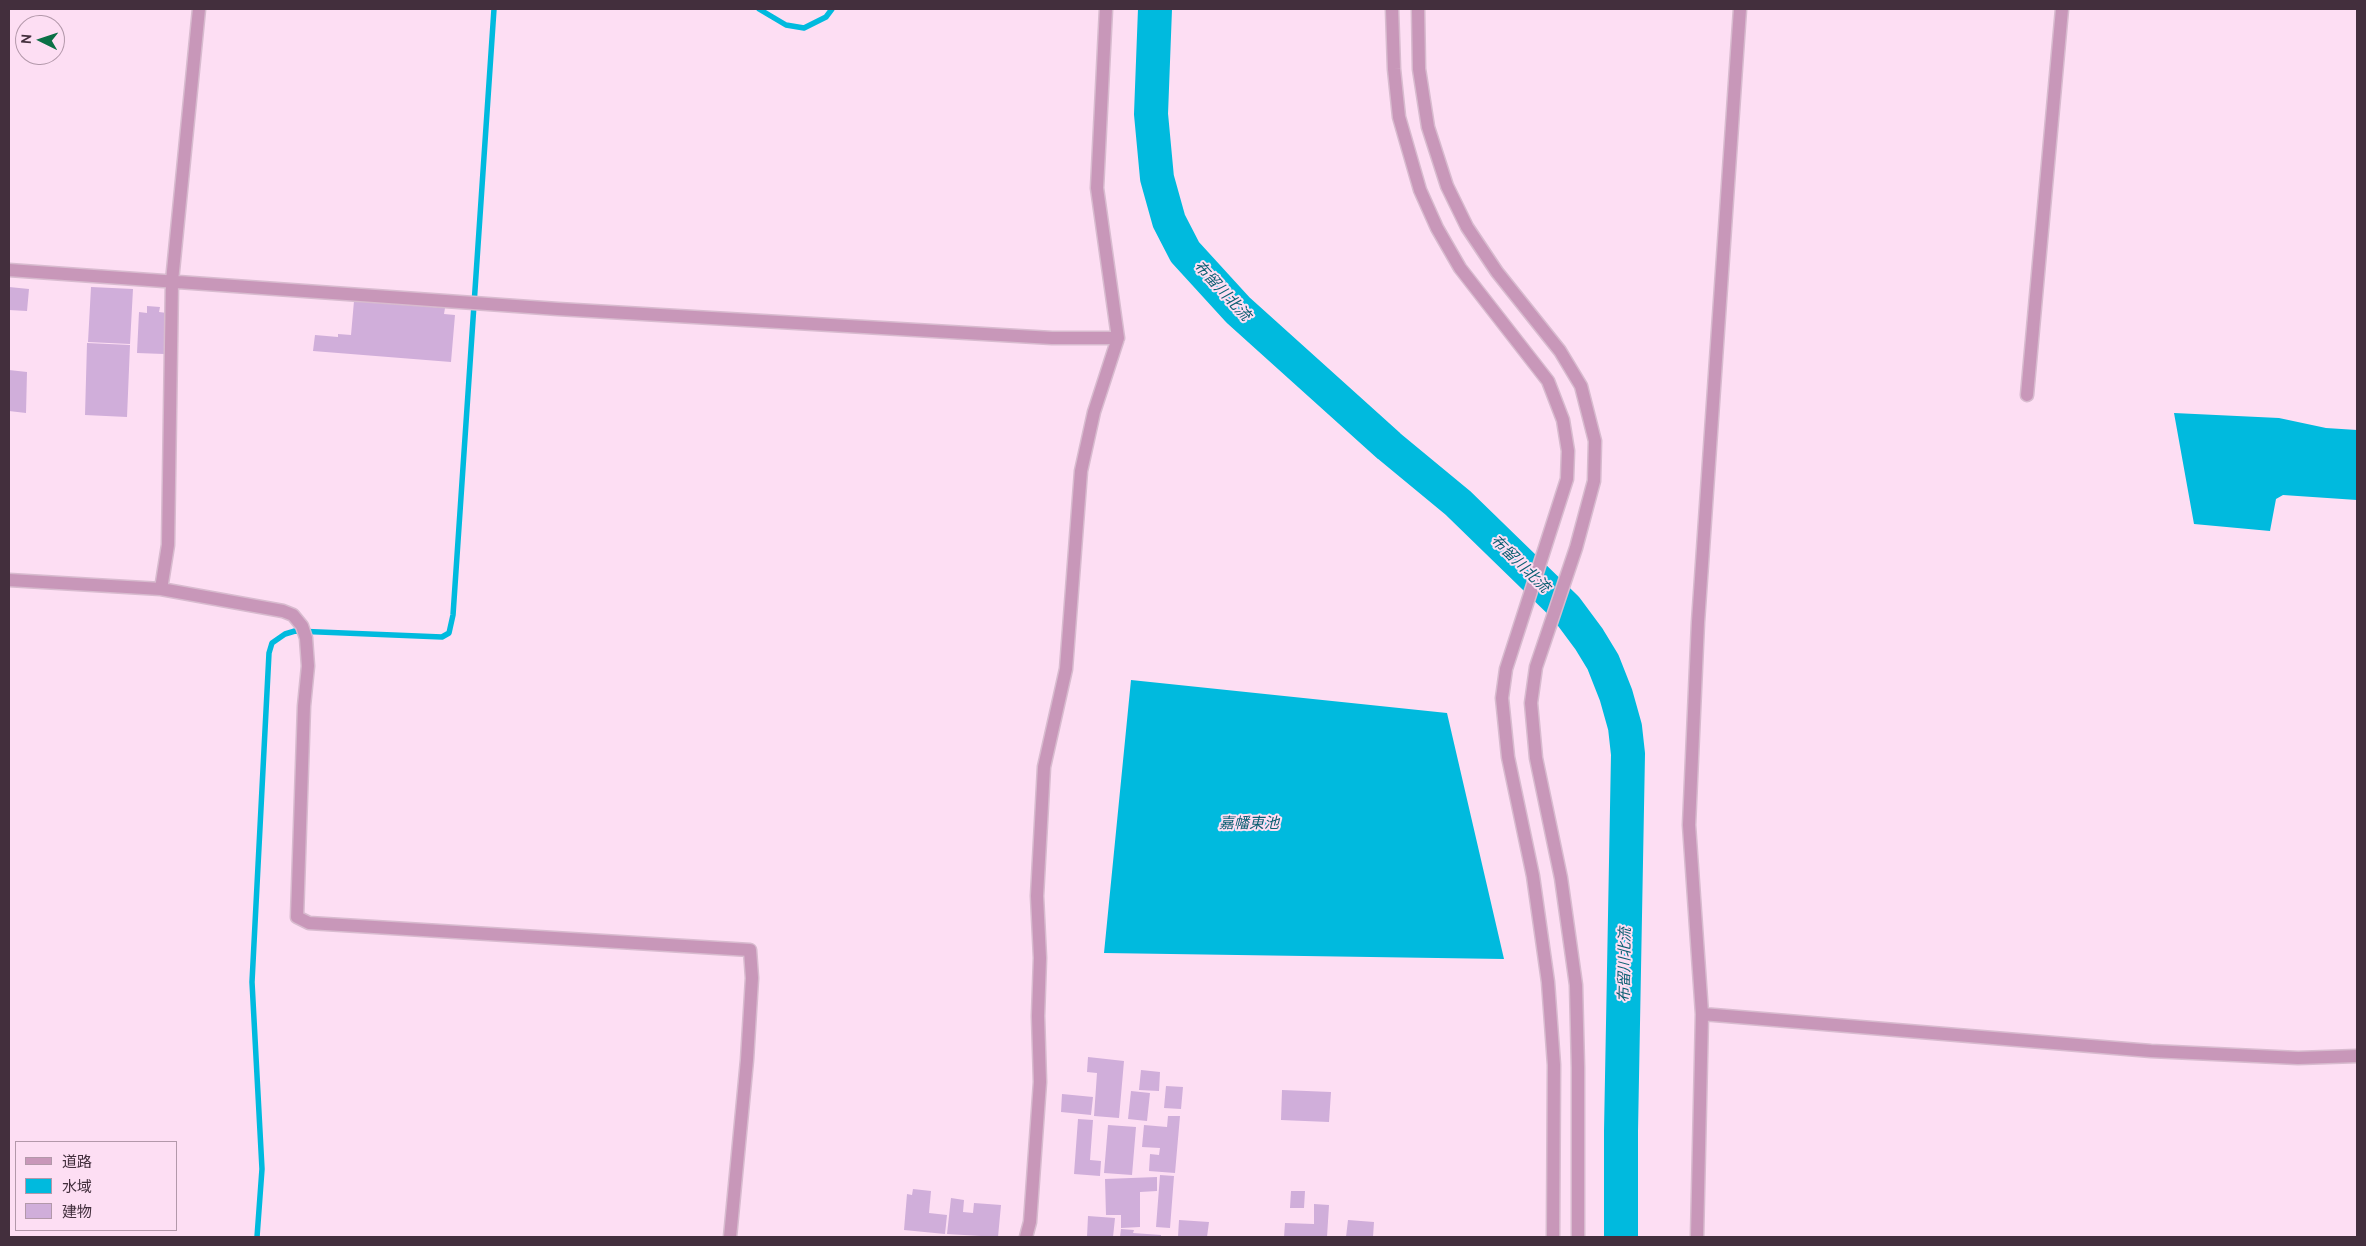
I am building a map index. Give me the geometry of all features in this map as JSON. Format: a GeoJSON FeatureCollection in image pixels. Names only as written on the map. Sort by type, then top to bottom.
{"type":"FeatureCollection","features":[{"type":"Feature","properties":{"kind":"street"},"geometry":{"type":"LineString","coordinates":[[161,589],[168,545],[172,281],[199,9]]}},
{"type":"Feature","properties":{"kind":"street"},"geometry":{"type":"LineString","coordinates":[[1026,1237],[1030,1222],[1040,1082],[1038,1016],[1040,958],[1037,896],[1044,767],[1066,669],[1081,471],[1094,412],[1118,338],[1098,188],[1106,9]]}},
{"type":"Feature","properties":{"kind":"street"},"geometry":{"type":"LineString","coordinates":[[1392,9],[1394,69],[1399,116],[1420,190],[1437,228],[1460,268],[1548,381],[1563,420],[1568,451],[1567,478],[1506,670],[1502,698],[1508,757],[1533,876],[1548,982],[1554,1065],[1553,1237]]}},
{"type":"Feature","properties":{"kind":"street"},"geometry":{"type":"LineString","coordinates":[[1418,9],[1419,69],[1428,127],[1447,186],[1467,227],[1492,264],[1560,351],[1581,386],[1595,441],[1594,481],[1576,548],[1536,667],[1531,703],[1536,758],[1561,878],[1576,985],[1578,1237]]}},
{"type":"Feature","properties":{"kind":"street"},"geometry":{"type":"LineString","coordinates":[[1696,1237],[1702,1014],[1689,825],[1698,622],[1740,9]]}},
{"type":"Feature","properties":{"kind":"street"},"geometry":{"type":"LineString","coordinates":[[2027,395],[2062,9]]}},
{"type":"Feature","properties":{"kind":"street"},"geometry":{"type":"LineString","coordinates":[[9,270],[558,309],[1052,338],[1118,338]]}},
{"type":"Feature","properties":{"kind":"street"},"geometry":{"type":"LineString","coordinates":[[9,580],[161,589],[283,611],[292,615],[302,626],[306,638],[308,666],[297,917],[308,923],[750,950],[752,978],[747,1060],[730,1237]]}},
{"type":"Feature","properties":{"kind":"street"},"geometry":{"type":"LineString","coordinates":[[1702,1014],[2150,1051],[2298,1058],[2357,1056]]}},
{"type":"Feature","properties":{"kind":"water"},"geometry":{"type":"Polygon","coordinates":[[[2174,413],[2279,418],[2326,428],[2357,430],[2357,500],[2283,495],[2276,499],[2270,531],[2194,524],[2174,413]]]}},
{"type":"Feature","properties":{"kind":"water","name":"嘉幡東池"},"geometry":{"type":"Polygon","coordinates":[[[1131,680],[1447,713],[1504,959],[1104,953],[1131,680]]]}},
{"type":"Feature","properties":{"kind":"building"},"geometry":{"type":"Polygon","coordinates":[[[9,287],[29,289],[27,311],[9,310],[9,287]]]}},
{"type":"Feature","properties":{"kind":"building"},"geometry":{"type":"Polygon","coordinates":[[[91,287],[133,289],[130,344],[88,342],[91,287]]]}},
{"type":"Feature","properties":{"kind":"building"},"geometry":{"type":"Polygon","coordinates":[[[354,301],[445,308],[444,314],[455,315],[451,362],[313,351],[315,335],[338,337],[338,334],[351,335],[354,301]]]}},
{"type":"Feature","properties":{"kind":"building"},"geometry":{"type":"Polygon","coordinates":[[[147,306],[160,307],[159,312],[167,313],[164,354],[137,353],[139,312],[147,313],[147,306]]]}},
{"type":"Feature","properties":{"kind":"building"},"geometry":{"type":"Polygon","coordinates":[[[87,343],[130,345],[127,417],[85,415],[87,343]]]}},
{"type":"Feature","properties":{"kind":"building"},"geometry":{"type":"Polygon","coordinates":[[[9,370],[27,372],[26,413],[9,411],[9,370]]]}},
{"type":"Feature","properties":{"kind":"building"},"geometry":{"type":"Polygon","coordinates":[[[1088,1057],[1124,1061],[1119,1118],[1094,1116],[1097,1073],[1087,1072],[1088,1057]]]}},
{"type":"Feature","properties":{"kind":"building"},"geometry":{"type":"Polygon","coordinates":[[[1141,1070],[1160,1072],[1159,1091],[1139,1090],[1141,1070]]]}},
{"type":"Feature","properties":{"kind":"building"},"geometry":{"type":"Polygon","coordinates":[[[1166,1086],[1183,1087],[1181,1109],[1164,1108],[1166,1086]]]}},
{"type":"Feature","properties":{"kind":"building"},"geometry":{"type":"Polygon","coordinates":[[[1282,1090],[1331,1092],[1329,1122],[1281,1120],[1282,1090]]]}},
{"type":"Feature","properties":{"kind":"building"},"geometry":{"type":"Polygon","coordinates":[[[1131,1091],[1150,1093],[1147,1121],[1128,1119],[1131,1091]]]}},
{"type":"Feature","properties":{"kind":"building"},"geometry":{"type":"Polygon","coordinates":[[[1062,1094],[1093,1097],[1091,1115],[1061,1112],[1062,1094]]]}},
{"type":"Feature","properties":{"kind":"building"},"geometry":{"type":"Polygon","coordinates":[[[1168,1116],[1180,1116],[1175,1173],[1149,1171],[1150,1154],[1159,1155],[1160,1148],[1142,1147],[1144,1125],[1167,1127],[1168,1116]]]}},
{"type":"Feature","properties":{"kind":"building"},"geometry":{"type":"Polygon","coordinates":[[[1078,1119],[1093,1120],[1090,1160],[1101,1161],[1100,1176],[1074,1174],[1078,1119]]]}},
{"type":"Feature","properties":{"kind":"building"},"geometry":{"type":"Polygon","coordinates":[[[1108,1125],[1136,1127],[1132,1175],[1104,1173],[1108,1125]]]}},
{"type":"Feature","properties":{"kind":"building"},"geometry":{"type":"Polygon","coordinates":[[[1160,1175],[1174,1176],[1170,1228],[1156,1227],[1160,1175]]]}},
{"type":"Feature","properties":{"kind":"building"},"geometry":{"type":"Polygon","coordinates":[[[1157,1177],[1157,1191],[1140,1192],[1140,1227],[1121,1228],[1121,1215],[1106,1215],[1105,1179],[1157,1177]]]}},
{"type":"Feature","properties":{"kind":"building"},"geometry":{"type":"Polygon","coordinates":[[[913,1189],[931,1191],[929,1213],[947,1215],[945,1234],[904,1230],[907,1194],[912,1195],[913,1189]]]}},
{"type":"Feature","properties":{"kind":"building"},"geometry":{"type":"Polygon","coordinates":[[[1291,1191],[1305,1191],[1304,1208],[1290,1208],[1291,1191]]]}},
{"type":"Feature","properties":{"kind":"building"},"geometry":{"type":"Polygon","coordinates":[[[951,1198],[964,1200],[963,1212],[973,1213],[974,1203],[1001,1205],[998,1237],[947,1234],[951,1198]]]}},
{"type":"Feature","properties":{"kind":"building"},"geometry":{"type":"Polygon","coordinates":[[[1314,1204],[1329,1205],[1327,1237],[1284,1237],[1285,1223],[1314,1224],[1314,1204]]]}},
{"type":"Feature","properties":{"kind":"building"},"geometry":{"type":"Polygon","coordinates":[[[1088,1216],[1115,1218],[1113,1237],[1087,1237],[1088,1216]]]}},
{"type":"Feature","properties":{"kind":"building"},"geometry":{"type":"Polygon","coordinates":[[[1179,1220],[1209,1222],[1207,1237],[1178,1237],[1179,1220]]]}},
{"type":"Feature","properties":{"kind":"building"},"geometry":{"type":"Polygon","coordinates":[[[1348,1220],[1374,1222],[1373,1237],[1346,1237],[1348,1220]]]}},
{"type":"Feature","properties":{"kind":"building"},"geometry":{"type":"Polygon","coordinates":[[[1121,1229],[1134,1230],[1133,1233],[1161,1235],[1161,1237],[1120,1237],[1121,1229]]]}},
{"type":"Feature","properties":{"kind":"waterway"},"geometry":{"type":"LineString","coordinates":[[257,1237],[262,1169],[252,982],[269,653],[272,643],[285,634],[295,631],[442,637],[449,633],[453,615],[494,9]]}},
{"type":"Feature","properties":{"kind":"waterway"},"geometry":{"type":"LineString","coordinates":[[759,9],[786,25],[804,28],[826,17],[832,9]]}},
{"type":"Feature","properties":{"kind":"waterway","name":"布留川北流"},"geometry":{"type":"LineString","coordinates":[[1155,9],[1151,114],[1157,178],[1169,221],[1185,252],[1238,310],[1389,446],[1458,503],[1566,608],[1603,662],[1616,695],[1625,727],[1628,754],[1621,1131],[1621,1237]]}}]}
